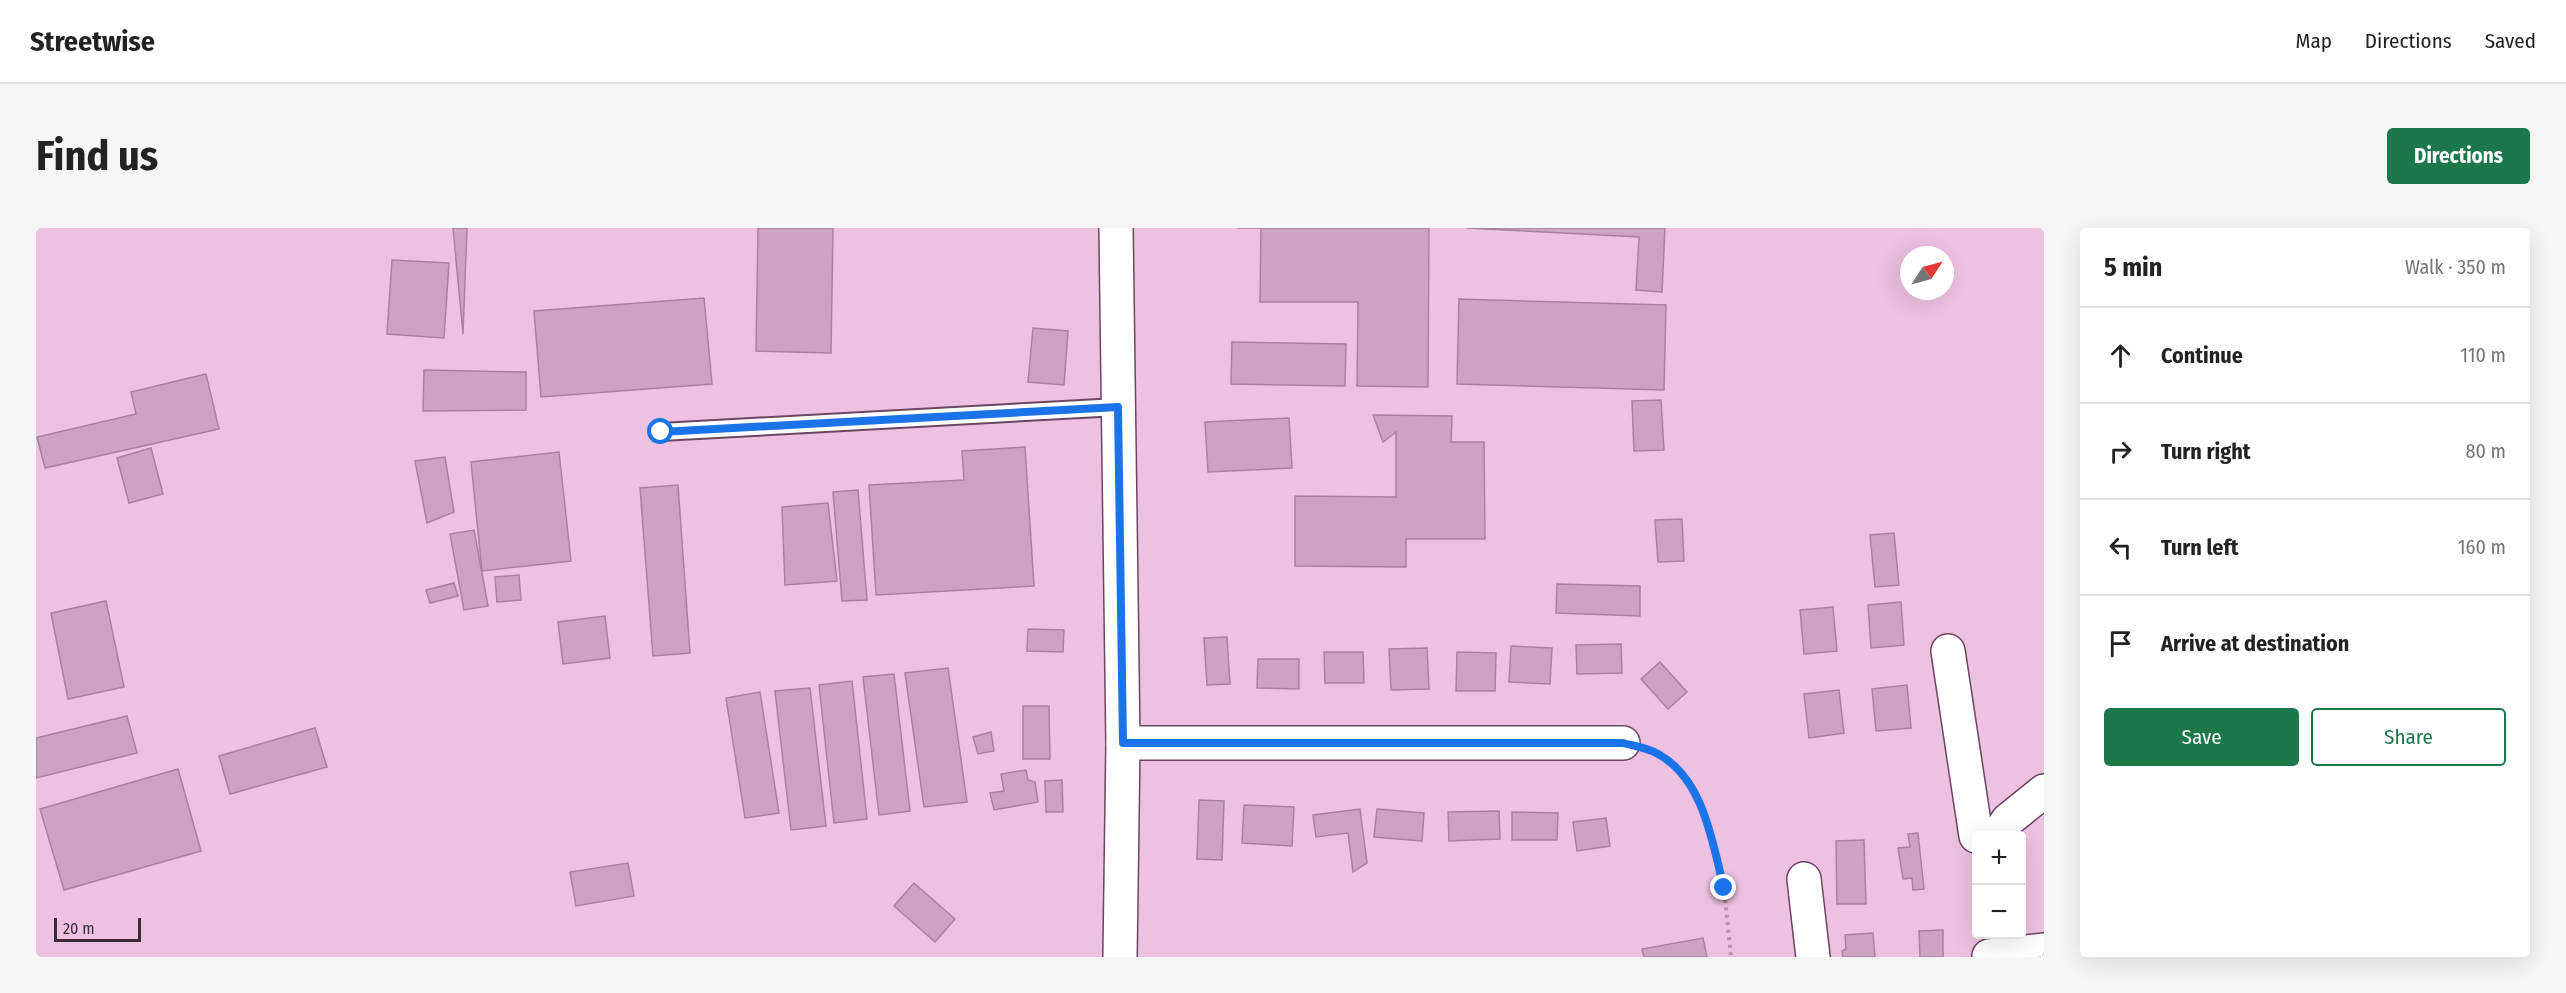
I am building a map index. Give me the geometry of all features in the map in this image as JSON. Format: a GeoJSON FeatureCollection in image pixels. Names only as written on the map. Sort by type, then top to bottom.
{"type":"FeatureCollection","features":[{"type":"Feature","properties":{"kind":"street"},"geometry":{"type":"LineString","coordinates":[[1116,228],[1123,743],[1120,957]]}},
{"type":"Feature","properties":{"kind":"street"},"geometry":{"type":"LineString","coordinates":[[1948,651],[1976,831]]}},
{"type":"Feature","properties":{"kind":"street"},"geometry":{"type":"LineString","coordinates":[[1123,743],[1623,743]]}},
{"type":"Feature","properties":{"kind":"street"},"geometry":{"type":"LineString","coordinates":[[2000,831],[2008,820],[2044,791]]}},
{"type":"Feature","properties":{"kind":"street"},"geometry":{"type":"LineString","coordinates":[[1804,879],[1813,957]]}},
{"type":"Feature","properties":{"kind":"street"},"geometry":{"type":"LineString","coordinates":[[1988,949],[2044,950]]}},
{"type":"Feature","properties":{"kind":"lane"},"geometry":{"type":"LineString","coordinates":[[661,432],[1118,407]]}},
{"type":"Feature","properties":{"kind":"path"},"geometry":{"type":"LineString","coordinates":[[1623,743],[1658,754],[1682,772],[1701,805],[1724,888],[1731,957]]}},
{"type":"Feature","properties":{"kind":"building"},"geometry":{"type":"Polygon","coordinates":[[[453,228],[467,228],[463,334],[453,228]]]}},
{"type":"Feature","properties":{"kind":"building"},"geometry":{"type":"Polygon","coordinates":[[[758,228],[833,228],[831,353],[756,351],[758,228]]]}},
{"type":"Feature","properties":{"kind":"building"},"geometry":{"type":"Polygon","coordinates":[[[1261,228],[1429,228],[1428,387],[1357,386],[1358,302],[1260,302],[1261,228]]]}},
{"type":"Feature","properties":{"kind":"building"},"geometry":{"type":"Polygon","coordinates":[[[1466,228],[1665,228],[1662,292],[1636,290],[1639,237],[1466,228]]]}},
{"type":"Feature","properties":{"kind":"building"},"geometry":{"type":"Polygon","coordinates":[[[392,260],[449,263],[444,338],[387,334],[392,260]]]}},
{"type":"Feature","properties":{"kind":"building"},"geometry":{"type":"Polygon","coordinates":[[[704,298],[712,384],[541,397],[534,311],[704,298]]]}},
{"type":"Feature","properties":{"kind":"building"},"geometry":{"type":"Polygon","coordinates":[[[1459,299],[1666,305],[1664,390],[1457,384],[1459,299]]]}},
{"type":"Feature","properties":{"kind":"building"},"geometry":{"type":"Polygon","coordinates":[[[1033,328],[1068,331],[1064,385],[1028,382],[1033,328]]]}},
{"type":"Feature","properties":{"kind":"building"},"geometry":{"type":"Polygon","coordinates":[[[1232,342],[1346,344],[1345,386],[1231,384],[1232,342]]]}},
{"type":"Feature","properties":{"kind":"building"},"geometry":{"type":"Polygon","coordinates":[[[424,370],[526,372],[526,410],[423,411],[424,370]]]}},
{"type":"Feature","properties":{"kind":"building"},"geometry":{"type":"Polygon","coordinates":[[[206,374],[219,429],[45,468],[37,437],[136,414],[131,392],[206,374]]]}},
{"type":"Feature","properties":{"kind":"building"},"geometry":{"type":"Polygon","coordinates":[[[1661,400],[1664,450],[1634,451],[1632,401],[1661,400]]]}},
{"type":"Feature","properties":{"kind":"building"},"geometry":{"type":"Polygon","coordinates":[[[1373,415],[1452,416],[1451,442],[1484,442],[1485,539],[1406,539],[1406,567],[1295,566],[1295,496],[1396,497],[1396,432],[1383,442],[1373,415]]]}},
{"type":"Feature","properties":{"kind":"building"},"geometry":{"type":"Polygon","coordinates":[[[1289,418],[1292,468],[1208,472],[1205,422],[1289,418]]]}},
{"type":"Feature","properties":{"kind":"building"},"geometry":{"type":"Polygon","coordinates":[[[1025,447],[1034,586],[876,595],[869,485],[964,480],[962,451],[1025,447]]]}},
{"type":"Feature","properties":{"kind":"building"},"geometry":{"type":"Polygon","coordinates":[[[151,448],[163,494],[129,503],[117,458],[151,448]]]}},
{"type":"Feature","properties":{"kind":"building"},"geometry":{"type":"Polygon","coordinates":[[[559,452],[571,561],[482,571],[471,462],[559,452]]]}},
{"type":"Feature","properties":{"kind":"building"},"geometry":{"type":"Polygon","coordinates":[[[445,457],[454,512],[427,523],[415,461],[445,457]]]}},
{"type":"Feature","properties":{"kind":"building"},"geometry":{"type":"Polygon","coordinates":[[[678,485],[690,653],[653,656],[640,488],[678,485]]]}},
{"type":"Feature","properties":{"kind":"building"},"geometry":{"type":"Polygon","coordinates":[[[858,490],[867,600],[842,601],[833,492],[858,490]]]}},
{"type":"Feature","properties":{"kind":"building"},"geometry":{"type":"Polygon","coordinates":[[[828,503],[837,581],[785,585],[782,507],[828,503]]]}},
{"type":"Feature","properties":{"kind":"building"},"geometry":{"type":"Polygon","coordinates":[[[1682,519],[1684,561],[1658,562],[1655,520],[1682,519]]]}},
{"type":"Feature","properties":{"kind":"building"},"geometry":{"type":"Polygon","coordinates":[[[474,530],[488,606],[464,610],[450,534],[474,530]]]}},
{"type":"Feature","properties":{"kind":"building"},"geometry":{"type":"Polygon","coordinates":[[[1894,533],[1899,585],[1875,587],[1870,535],[1894,533]]]}},
{"type":"Feature","properties":{"kind":"building"},"geometry":{"type":"Polygon","coordinates":[[[519,575],[521,600],[497,602],[495,577],[519,575]]]}},
{"type":"Feature","properties":{"kind":"building"},"geometry":{"type":"Polygon","coordinates":[[[454,583],[458,596],[430,603],[426,590],[454,583]]]}},
{"type":"Feature","properties":{"kind":"building"},"geometry":{"type":"Polygon","coordinates":[[[1557,584],[1640,586],[1640,616],[1556,613],[1557,584]]]}},
{"type":"Feature","properties":{"kind":"building"},"geometry":{"type":"Polygon","coordinates":[[[106,601],[124,687],[68,699],[51,613],[106,601]]]}},
{"type":"Feature","properties":{"kind":"building"},"geometry":{"type":"Polygon","coordinates":[[[1901,602],[1904,645],[1871,648],[1868,605],[1901,602]]]}},
{"type":"Feature","properties":{"kind":"building"},"geometry":{"type":"Polygon","coordinates":[[[1833,607],[1837,651],[1804,654],[1800,610],[1833,607]]]}},
{"type":"Feature","properties":{"kind":"building"},"geometry":{"type":"Polygon","coordinates":[[[605,616],[610,658],[563,664],[558,622],[605,616]]]}},
{"type":"Feature","properties":{"kind":"building"},"geometry":{"type":"Polygon","coordinates":[[[1028,629],[1064,630],[1063,652],[1027,651],[1028,629]]]}},
{"type":"Feature","properties":{"kind":"building"},"geometry":{"type":"Polygon","coordinates":[[[1227,637],[1230,684],[1207,685],[1204,638],[1227,637]]]}},
{"type":"Feature","properties":{"kind":"building"},"geometry":{"type":"Polygon","coordinates":[[[1621,644],[1622,673],[1577,674],[1576,645],[1621,644]]]}},
{"type":"Feature","properties":{"kind":"building"},"geometry":{"type":"Polygon","coordinates":[[[1511,646],[1552,648],[1550,684],[1509,682],[1511,646]]]}},
{"type":"Feature","properties":{"kind":"building"},"geometry":{"type":"Polygon","coordinates":[[[1427,648],[1429,689],[1391,690],[1389,649],[1427,648]]]}},
{"type":"Feature","properties":{"kind":"building"},"geometry":{"type":"Polygon","coordinates":[[[1324,652],[1363,652],[1364,683],[1325,683],[1324,652]]]}},
{"type":"Feature","properties":{"kind":"building"},"geometry":{"type":"Polygon","coordinates":[[[1457,652],[1496,653],[1495,691],[1456,691],[1457,652]]]}},
{"type":"Feature","properties":{"kind":"building"},"geometry":{"type":"Polygon","coordinates":[[[1258,659],[1299,659],[1299,689],[1257,688],[1258,659]]]}},
{"type":"Feature","properties":{"kind":"building"},"geometry":{"type":"Polygon","coordinates":[[[1660,662],[1687,692],[1668,709],[1641,679],[1660,662]]]}},
{"type":"Feature","properties":{"kind":"building"},"geometry":{"type":"Polygon","coordinates":[[[948,668],[967,802],[924,807],[905,673],[948,668]]]}},
{"type":"Feature","properties":{"kind":"building"},"geometry":{"type":"Polygon","coordinates":[[[894,674],[910,811],[879,815],[863,677],[894,674]]]}},
{"type":"Feature","properties":{"kind":"building"},"geometry":{"type":"Polygon","coordinates":[[[852,681],[867,819],[834,823],[819,685],[852,681]]]}},
{"type":"Feature","properties":{"kind":"building"},"geometry":{"type":"Polygon","coordinates":[[[1907,685],[1911,728],[1876,731],[1872,689],[1907,685]]]}},
{"type":"Feature","properties":{"kind":"building"},"geometry":{"type":"Polygon","coordinates":[[[810,688],[826,826],[791,830],[775,691],[810,688]]]}},
{"type":"Feature","properties":{"kind":"building"},"geometry":{"type":"Polygon","coordinates":[[[1839,690],[1844,733],[1809,738],[1804,694],[1839,690]]]}},
{"type":"Feature","properties":{"kind":"building"},"geometry":{"type":"Polygon","coordinates":[[[760,692],[779,813],[745,818],[726,698],[760,692]]]}},
{"type":"Feature","properties":{"kind":"building"},"geometry":{"type":"Polygon","coordinates":[[[1023,706],[1049,706],[1050,759],[1023,759],[1023,706]]]}},
{"type":"Feature","properties":{"kind":"building"},"geometry":{"type":"Polygon","coordinates":[[[127,716],[137,753],[36,778],[36,738],[127,716]]]}},
{"type":"Feature","properties":{"kind":"building"},"geometry":{"type":"Polygon","coordinates":[[[315,728],[327,767],[230,794],[219,756],[315,728]]]}},
{"type":"Feature","properties":{"kind":"building"},"geometry":{"type":"Polygon","coordinates":[[[991,732],[994,751],[978,754],[973,737],[991,732]]]}},
{"type":"Feature","properties":{"kind":"building"},"geometry":{"type":"Polygon","coordinates":[[[178,769],[201,851],[64,890],[40,809],[178,769]]]}},
{"type":"Feature","properties":{"kind":"building"},"geometry":{"type":"Polygon","coordinates":[[[1026,770],[1028,780],[1035,782],[1038,802],[994,810],[990,793],[1004,791],[1001,774],[1026,770]]]}},
{"type":"Feature","properties":{"kind":"building"},"geometry":{"type":"Polygon","coordinates":[[[1062,780],[1063,812],[1046,812],[1045,781],[1062,780]]]}},
{"type":"Feature","properties":{"kind":"building"},"geometry":{"type":"Polygon","coordinates":[[[1199,800],[1224,801],[1222,860],[1197,859],[1199,800]]]}},
{"type":"Feature","properties":{"kind":"building"},"geometry":{"type":"Polygon","coordinates":[[[1244,805],[1294,807],[1292,846],[1242,843],[1244,805]]]}},
{"type":"Feature","properties":{"kind":"building"},"geometry":{"type":"Polygon","coordinates":[[[1360,809],[1367,863],[1353,872],[1348,833],[1316,837],[1313,815],[1360,809]]]}},
{"type":"Feature","properties":{"kind":"building"},"geometry":{"type":"Polygon","coordinates":[[[1377,809],[1424,813],[1422,841],[1374,837],[1377,809]]]}},
{"type":"Feature","properties":{"kind":"building"},"geometry":{"type":"Polygon","coordinates":[[[1499,811],[1500,839],[1449,841],[1448,812],[1499,811]]]}},
{"type":"Feature","properties":{"kind":"building"},"geometry":{"type":"Polygon","coordinates":[[[1512,812],[1558,813],[1557,840],[1512,840],[1512,812]]]}},
{"type":"Feature","properties":{"kind":"building"},"geometry":{"type":"Polygon","coordinates":[[[1606,818],[1610,846],[1577,851],[1573,822],[1606,818]]]}},
{"type":"Feature","properties":{"kind":"building"},"geometry":{"type":"Polygon","coordinates":[[[1918,833],[1924,889],[1913,890],[1912,878],[1903,879],[1898,848],[1910,847],[1908,834],[1918,833]]]}},
{"type":"Feature","properties":{"kind":"building"},"geometry":{"type":"Polygon","coordinates":[[[1864,840],[1866,904],[1837,904],[1836,841],[1864,840]]]}},
{"type":"Feature","properties":{"kind":"building"},"geometry":{"type":"Polygon","coordinates":[[[628,863],[634,896],[576,906],[570,872],[628,863]]]}},
{"type":"Feature","properties":{"kind":"building"},"geometry":{"type":"Polygon","coordinates":[[[914,883],[955,919],[935,942],[894,906],[914,883]]]}},
{"type":"Feature","properties":{"kind":"building"},"geometry":{"type":"Polygon","coordinates":[[[1943,930],[1943,957],[1920,957],[1919,931],[1943,930]]]}},
{"type":"Feature","properties":{"kind":"building"},"geometry":{"type":"Polygon","coordinates":[[[1873,933],[1875,957],[1843,957],[1842,951],[1846,949],[1845,935],[1873,933]]]}},
{"type":"Feature","properties":{"kind":"building"},"geometry":{"type":"Polygon","coordinates":[[[1703,938],[1707,957],[1644,957],[1642,949],[1703,938]]]}},
{"type":"Feature","properties":{"kind":"route"},"geometry":{"type":"LineString","coordinates":[[661,432],[1118,407],[1123,743],[1623,743],[1658,754],[1682,772],[1701,805],[1724,888]]}}]}
